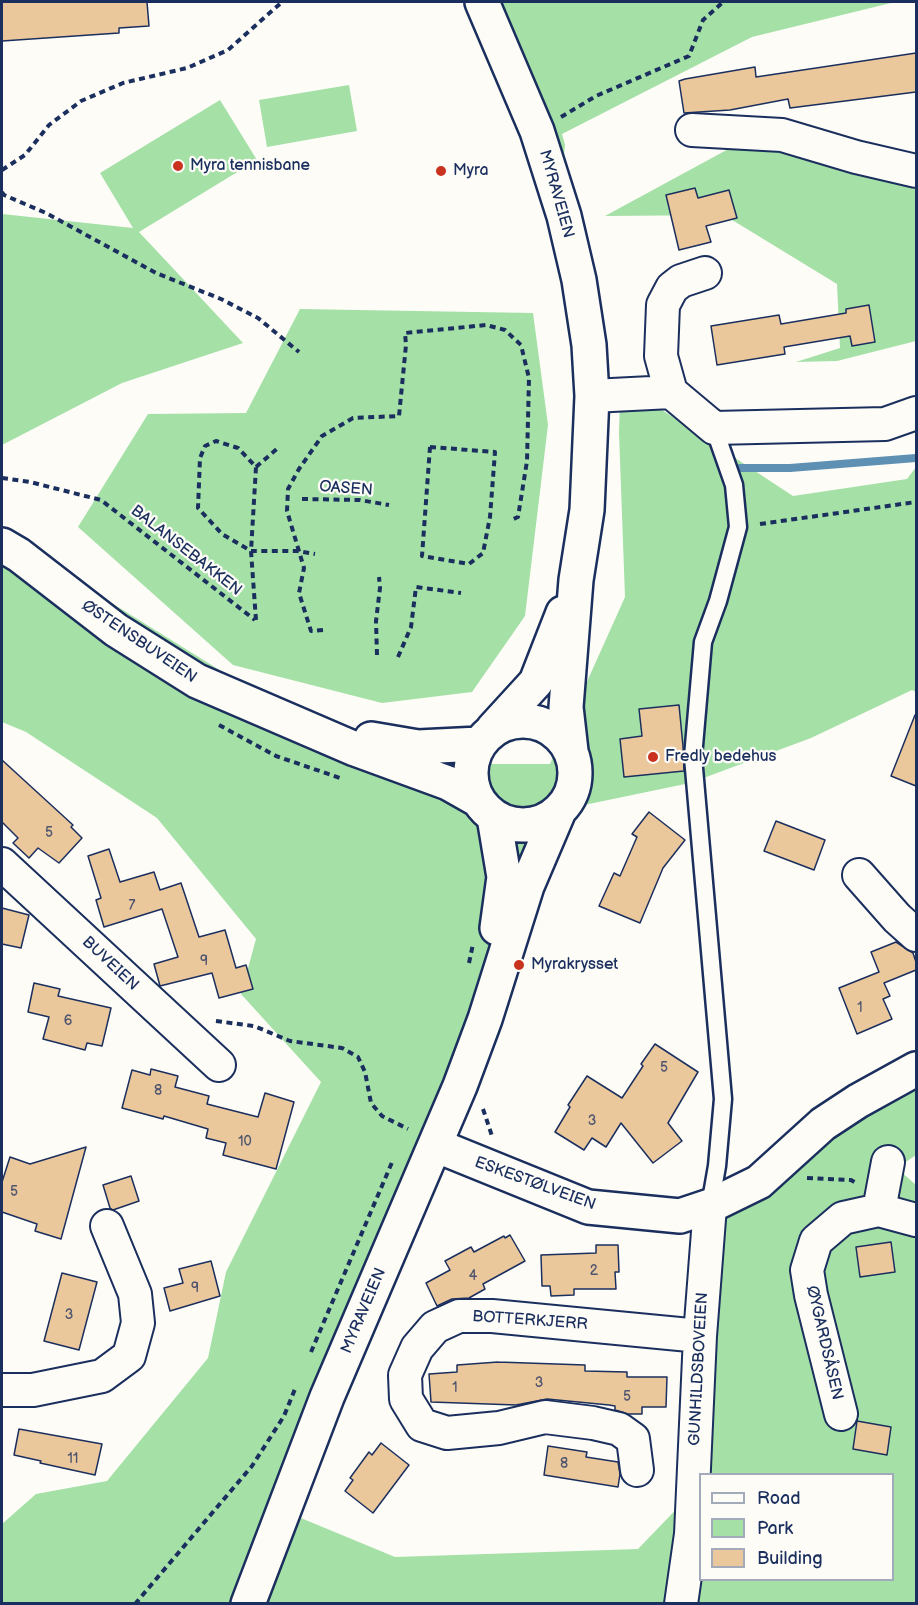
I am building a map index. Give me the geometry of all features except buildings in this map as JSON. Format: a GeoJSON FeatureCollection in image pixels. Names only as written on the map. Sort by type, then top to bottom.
{"type":"FeatureCollection","features":[{"type":"Feature","properties":{"kind":"main road","name":"MYRAVEIEN"},"geometry":{"type":"LineString","coordinates":[[482,2],[537,131],[564,216],[579,280],[589,345],[592,396],[587,510],[576,580],[566,707],[571,751]]}},
{"type":"Feature","properties":{"kind":"main road","name":"ØSTENSBUVEIEN"},"geometry":{"type":"LineString","coordinates":[[2,545],[19,555],[116,630],[197,681],[287,721],[448,783],[486,809]]}},
{"type":"Feature","properties":{"kind":"main road","name":"MYRAVEIEN"},"geometry":{"type":"LineString","coordinates":[[486,736],[536,682],[576,580]]}},
{"type":"Feature","properties":{"kind":"main road"},"geometry":{"type":"LineString","coordinates":[[525,720],[540,723],[560,735],[571,751],[575,771],[573,789],[559,811],[543,822],[514,825],[486,809],[470,781],[471,762],[486,736],[510,722],[525,720]]}},
{"type":"Feature","properties":{"kind":"main road","name":"ØSTENSBUVEIEN"},"geometry":{"type":"LineString","coordinates":[[287,721],[418,747],[486,736]]}},
{"type":"Feature","properties":{"kind":"main road","name":"MYRAVEIEN"},"geometry":{"type":"LineString","coordinates":[[485,1019],[504,877],[486,809]]}},
{"type":"Feature","properties":{"kind":"main road","name":"MYRAVEIEN"},"geometry":{"type":"LineString","coordinates":[[248,1604],[327,1397],[435,1145],[485,1019],[527,886],[559,811]]}},
{"type":"Feature","properties":{"kind":"main road","name":"ESKESTØLVEIEN"},"geometry":{"type":"LineString","coordinates":[[435,1145],[588,1207],[680,1216],[710,1206],[759,1182],[822,1124],[858,1101],[916,1070]]}},
{"type":"Feature","properties":{"kind":"street"},"geometry":{"type":"LineString","coordinates":[[692,130],[782,135],[856,157],[916,171]]}},
{"type":"Feature","properties":{"kind":"street"},"geometry":{"type":"LineString","coordinates":[[705,273],[681,281],[672,288],[663,305],[661,356],[671,392],[714,428],[885,424],[916,413]]}},
{"type":"Feature","properties":{"kind":"street"},"geometry":{"type":"LineString","coordinates":[[592,396],[671,392]]}},
{"type":"Feature","properties":{"kind":"street","name":"BUVEIEN"},"geometry":{"type":"LineString","coordinates":[[2,864],[219,1065]]}},
{"type":"Feature","properties":{"kind":"street"},"geometry":{"type":"LineString","coordinates":[[859,875],[897,918],[916,935]]}},
{"type":"Feature","properties":{"kind":"street"},"geometry":{"type":"LineString","coordinates":[[879,1210],[888,1161]]}},
{"type":"Feature","properties":{"kind":"street","name":"GUNHILDSBOVEIEN"},"geometry":{"type":"LineString","coordinates":[[681,1604],[691,1534],[700,1336],[710,1206]]}},
{"type":"Feature","properties":{"kind":"street","name":"ØYGARDSÅSEN"},"geometry":{"type":"LineString","coordinates":[[841,1414],[811,1295],[807,1270],[816,1241],[843,1218],[879,1210],[916,1220]]}},
{"type":"Feature","properties":{"kind":"street"},"geometry":{"type":"LineString","coordinates":[[2,1390],[33,1390],[102,1376],[129,1356],[138,1323],[135,1294],[107,1226]]}},
{"type":"Feature","properties":{"kind":"street","name":"BOTTERKJERR"},"geometry":{"type":"LineString","coordinates":[[637,1470],[633,1439],[619,1429],[593,1423],[545,1417],[499,1428],[447,1433],[422,1425],[406,1399],[405,1375],[417,1348],[435,1328],[459,1316],[492,1316],[700,1336]]}},
{"type":"Feature","properties":{"kind":"lane"},"geometry":{"type":"LineString","coordinates":[[710,1206],[717,1166],[723,1099],[693,757],[704,642],[718,601],[738,527],[734,484],[714,428]]}},
{"type":"Feature","properties":{"kind":"path"},"geometry":{"type":"LineString","coordinates":[[2,170],[25,155],[49,124],[81,101],[123,83],[187,68],[228,50],[282,2]]}},
{"type":"Feature","properties":{"kind":"path"},"geometry":{"type":"LineString","coordinates":[[537,131],[596,96],[689,56],[703,20],[723,2]]}},
{"type":"Feature","properties":{"kind":"path"},"geometry":{"type":"LineString","coordinates":[[2,192],[4,195],[46,213],[156,273],[221,299],[258,318],[299,352]]}},
{"type":"Feature","properties":{"kind":"path"},"geometry":{"type":"LineString","coordinates":[[323,630],[310,631],[299,593],[303,568],[287,511],[288,489],[322,436],[353,418],[399,416],[406,345],[405,333],[486,325],[505,330],[521,345],[529,378],[527,460],[518,517],[511,520]]}},
{"type":"Feature","properties":{"kind":"path"},"geometry":{"type":"LineString","coordinates":[[256,467],[237,448],[216,441],[205,446],[200,458],[198,508],[222,534],[251,550],[297,551],[315,554]]}},
{"type":"Feature","properties":{"kind":"path"},"geometry":{"type":"LineString","coordinates":[[430,447],[495,452],[490,517],[483,553],[469,564],[422,556],[430,447]]}},
{"type":"Feature","properties":{"kind":"path"},"geometry":{"type":"LineString","coordinates":[[251,550],[256,467],[278,448]]}},
{"type":"Feature","properties":{"kind":"path","name":"BALANSEBAKKEN"},"geometry":{"type":"LineString","coordinates":[[2,478],[30,482],[101,500],[256,620],[251,550]]}},
{"type":"Feature","properties":{"kind":"path","name":"OASEN"},"geometry":{"type":"LineString","coordinates":[[302,499],[360,500],[389,505]]}},
{"type":"Feature","properties":{"kind":"path"},"geometry":{"type":"LineString","coordinates":[[738,527],[916,502]]}},
{"type":"Feature","properties":{"kind":"path"},"geometry":{"type":"LineString","coordinates":[[377,655],[376,621],[379,577]]}},
{"type":"Feature","properties":{"kind":"path"},"geometry":{"type":"LineString","coordinates":[[398,657],[411,627],[416,587],[461,593]]}},
{"type":"Feature","properties":{"kind":"path"},"geometry":{"type":"LineString","coordinates":[[209,720],[276,756],[346,780]]}},
{"type":"Feature","properties":{"kind":"path"},"geometry":{"type":"LineString","coordinates":[[467,971],[474,939]]}},
{"type":"Feature","properties":{"kind":"path"},"geometry":{"type":"LineString","coordinates":[[183,1033],[209,1020],[254,1026],[290,1041],[342,1048],[358,1057],[365,1072],[371,1103],[382,1116],[408,1129]]}},
{"type":"Feature","properties":{"kind":"path"},"geometry":{"type":"LineString","coordinates":[[481,1103],[496,1148],[492,1169]]}},
{"type":"Feature","properties":{"kind":"path"},"geometry":{"type":"LineString","coordinates":[[403,1139],[413,1118]]}},
{"type":"Feature","properties":{"kind":"path"},"geometry":{"type":"LineString","coordinates":[[307,1362],[393,1159]]}},
{"type":"Feature","properties":{"kind":"path"},"geometry":{"type":"LineString","coordinates":[[775,1168],[804,1178],[851,1180],[867,1187],[879,1210]]}},
{"type":"Feature","properties":{"kind":"path"},"geometry":{"type":"LineString","coordinates":[[135,1604],[252,1466],[284,1416],[298,1383]]}},
{"type":"Feature","properties":{"kind":"green space"},"geometry":{"type":"Polygon","coordinates":[[[496,2],[895,2],[752,37],[562,134],[565,145],[563,166],[496,2]]]}},
{"type":"Feature","properties":{"kind":"green space"},"geometry":{"type":"Polygon","coordinates":[[[349,85],[357,131],[267,147],[259,100],[349,85]]]}},
{"type":"Feature","properties":{"kind":"green space"},"geometry":{"type":"Polygon","coordinates":[[[220,100],[257,160],[139,232],[243,343],[122,383],[2,445],[2,214],[133,228],[100,173],[220,100]]]}},
{"type":"Feature","properties":{"kind":"green space"},"geometry":{"type":"Polygon","coordinates":[[[745,140],[886,173],[916,190],[916,341],[837,361],[796,362],[840,348],[837,284],[724,215],[605,216],[745,140]]]}},
{"type":"Feature","properties":{"kind":"green space"},"geometry":{"type":"Polygon","coordinates":[[[300,309],[533,313],[548,425],[525,616],[472,692],[382,703],[233,665],[78,527],[148,414],[246,413],[300,309]]]}},
{"type":"Feature","properties":{"kind":"green space"},"geometry":{"type":"Polygon","coordinates":[[[620,399],[659,408],[793,496],[907,479],[916,467],[916,692],[912,690],[811,738],[690,783],[536,815],[489,983],[296,1516],[395,1557],[638,1549],[689,1496],[729,1200],[916,1086],[916,1155],[897,1168],[916,1185],[916,1603],[2,1603],[2,1524],[36,1494],[107,1481],[208,1358],[226,1272],[321,1082],[241,994],[256,939],[157,818],[26,732],[2,722],[2,535],[276,705],[478,764],[550,764],[625,597],[619,433],[620,399]]]}},
{"type":"Feature","properties":{"kind":"waterway"},"geometry":{"type":"LineString","coordinates":[[740,468],[790,468],[916,458]]}},
{"type":"Feature","properties":{"kind":"place","name":"Myra tennisbane"},"geometry":{"type":"Point","coordinates":[178,166]}},
{"type":"Feature","properties":{"kind":"place","name":"Myra"},"geometry":{"type":"Point","coordinates":[441,171]}},
{"type":"Feature","properties":{"kind":"place","name":"Fredly bedehus"},"geometry":{"type":"Point","coordinates":[653,757]}},
{"type":"Feature","properties":{"kind":"place","name":"Myrakrysset"},"geometry":{"type":"Point","coordinates":[519,965]}}]}
